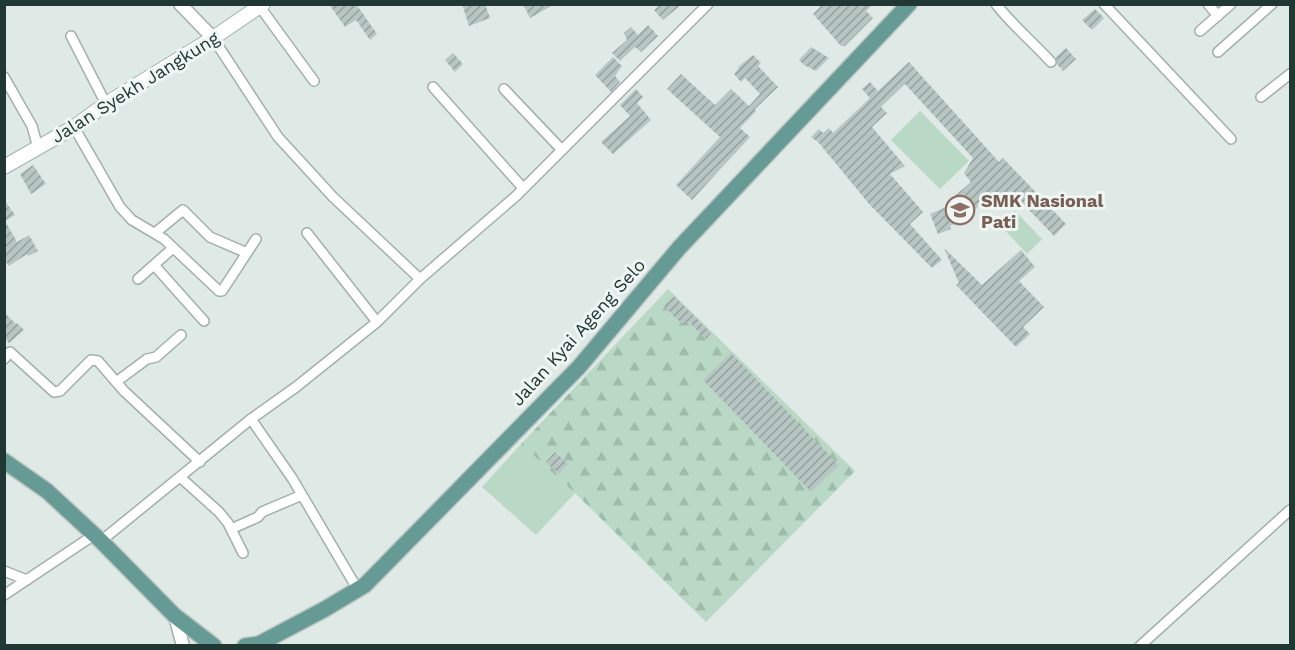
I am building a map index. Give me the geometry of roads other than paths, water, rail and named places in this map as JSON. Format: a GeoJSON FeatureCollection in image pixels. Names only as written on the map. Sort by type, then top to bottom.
{"type":"FeatureCollection","features":[{"type":"Feature","properties":{"kind":"main road","name":"Jalan Kyai Ageng Selo"},"geometry":{"type":"LineString","coordinates":[[245,645],[259,644],[358,590],[579,367],[679,248],[909,4]]}},
{"type":"Feature","properties":{"kind":"main road","name":"Jalan Syekh Jangkung"},"geometry":{"type":"LineString","coordinates":[[4,167],[74,127],[106,104],[262,6]]}},
{"type":"Feature","properties":{"kind":"main road"},"geometry":{"type":"LineString","coordinates":[[7,466],[47,491],[98,538],[175,616],[214,645]]}},
{"type":"Feature","properties":{"kind":"street"},"geometry":{"type":"LineString","coordinates":[[180,4],[213,38],[278,137],[329,194],[420,279]]}},
{"type":"Feature","properties":{"kind":"street"},"geometry":{"type":"LineString","coordinates":[[4,595],[98,538],[200,462],[250,419],[304,381],[377,322],[420,279],[523,188],[708,4]]}},
{"type":"Feature","properties":{"kind":"street"},"geometry":{"type":"LineString","coordinates":[[996,4],[1051,62]]}},
{"type":"Feature","properties":{"kind":"street"},"geometry":{"type":"LineString","coordinates":[[1104,4],[1231,139]]}},
{"type":"Feature","properties":{"kind":"street"},"geometry":{"type":"LineString","coordinates":[[1208,4],[1218,16]]}},
{"type":"Feature","properties":{"kind":"street"},"geometry":{"type":"LineString","coordinates":[[1200,31],[1231,4]]}},
{"type":"Feature","properties":{"kind":"street"},"geometry":{"type":"LineString","coordinates":[[1218,52],[1272,4]]}},
{"type":"Feature","properties":{"kind":"street"},"geometry":{"type":"LineString","coordinates":[[262,6],[314,81]]}},
{"type":"Feature","properties":{"kind":"street"},"geometry":{"type":"LineString","coordinates":[[71,36],[106,104]]}},
{"type":"Feature","properties":{"kind":"street"},"geometry":{"type":"LineString","coordinates":[[1261,97],[1290,74]]}},
{"type":"Feature","properties":{"kind":"street"},"geometry":{"type":"LineString","coordinates":[[4,76],[32,126],[38,148]]}},
{"type":"Feature","properties":{"kind":"street"},"geometry":{"type":"LineString","coordinates":[[433,87],[523,188]]}},
{"type":"Feature","properties":{"kind":"street"},"geometry":{"type":"LineString","coordinates":[[504,89],[561,149]]}},
{"type":"Feature","properties":{"kind":"street"},"geometry":{"type":"LineString","coordinates":[[74,127],[120,207],[132,220],[155,233],[173,248],[221,292],[256,239]]}},
{"type":"Feature","properties":{"kind":"street"},"geometry":{"type":"LineString","coordinates":[[155,233],[183,210],[210,237],[247,253]]}},
{"type":"Feature","properties":{"kind":"street"},"geometry":{"type":"LineString","coordinates":[[307,233],[377,322]]}},
{"type":"Feature","properties":{"kind":"street"},"geometry":{"type":"LineString","coordinates":[[138,279],[173,248]]}},
{"type":"Feature","properties":{"kind":"street"},"geometry":{"type":"LineString","coordinates":[[154,265],[204,321]]}},
{"type":"Feature","properties":{"kind":"street"},"geometry":{"type":"LineString","coordinates":[[116,382],[147,359],[156,357],[181,335]]}},
{"type":"Feature","properties":{"kind":"street"},"geometry":{"type":"LineString","coordinates":[[6,353],[54,392],[60,391],[91,360],[98,361],[116,382],[200,462]]}},
{"type":"Feature","properties":{"kind":"street"},"geometry":{"type":"LineString","coordinates":[[250,419],[281,460],[358,590]]}},
{"type":"Feature","properties":{"kind":"street"},"geometry":{"type":"LineString","coordinates":[[180,477],[214,506],[231,529],[243,554]]}},
{"type":"Feature","properties":{"kind":"street"},"geometry":{"type":"LineString","coordinates":[[231,529],[258,517],[262,512],[302,495]]}},
{"type":"Feature","properties":{"kind":"street"},"geometry":{"type":"LineString","coordinates":[[1140,645],[1290,510]]}},
{"type":"Feature","properties":{"kind":"street"},"geometry":{"type":"LineString","coordinates":[[4,571],[27,580]]}},
{"type":"Feature","properties":{"kind":"street"},"geometry":{"type":"LineString","coordinates":[[175,616],[183,645]]}},
{"type":"Feature","properties":{"kind":"place","name":"SMK Nasional Pati"},"geometry":{"type":"Point","coordinates":[960,210]}}]}
